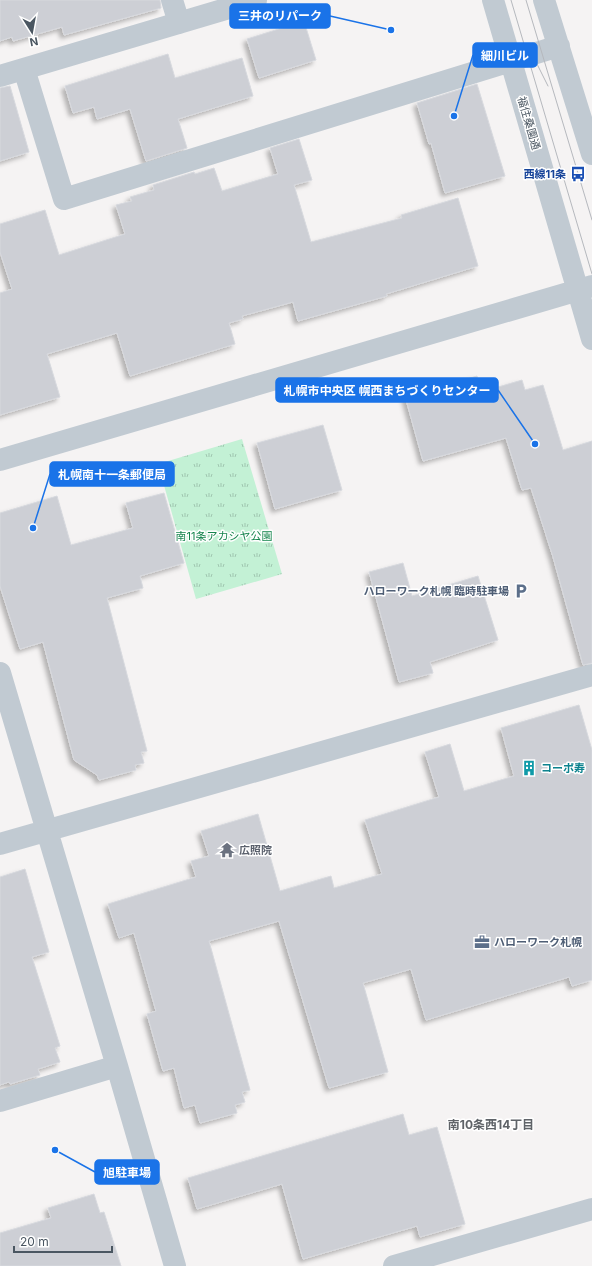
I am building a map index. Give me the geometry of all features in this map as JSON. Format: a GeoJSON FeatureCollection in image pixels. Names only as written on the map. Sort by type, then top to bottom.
{"type":"FeatureCollection","features":[{"type":"Feature","properties":{"kind":"street"},"geometry":{"type":"LineString","coordinates":[[172,0],[179,23]]}},
{"type":"Feature","properties":{"kind":"street"},"geometry":{"type":"LineString","coordinates":[[0,76],[256,0]]}},
{"type":"Feature","properties":{"kind":"street","name":"福住桑園通"},"geometry":{"type":"LineString","coordinates":[[493,0],[585,288],[592,338]]}},
{"type":"Feature","properties":{"kind":"street"},"geometry":{"type":"LineString","coordinates":[[544,0],[592,154]]}},
{"type":"Feature","properties":{"kind":"street"},"geometry":{"type":"LineString","coordinates":[[24,69],[64,199],[558,46]]}},
{"type":"Feature","properties":{"kind":"street"},"geometry":{"type":"LineString","coordinates":[[0,460],[585,288]]}},
{"type":"Feature","properties":{"kind":"street"},"geometry":{"type":"LineString","coordinates":[[0,673],[175,1266]]}},
{"type":"Feature","properties":{"kind":"street"},"geometry":{"type":"LineString","coordinates":[[0,844],[592,675]]}},
{"type":"Feature","properties":{"kind":"street"},"geometry":{"type":"LineString","coordinates":[[0,1101],[117,1066]]}},
{"type":"Feature","properties":{"kind":"street"},"geometry":{"type":"LineString","coordinates":[[394,1266],[592,1208]]}},
{"type":"Feature","properties":{"kind":"green space","name":"南11条アカシヤ公園"},"geometry":{"type":"Polygon","coordinates":[[[242,439],[282,574],[196,599],[158,464],[242,439]]]}},
{"type":"Feature","properties":{"kind":"building"},"geometry":{"type":"Polygon","coordinates":[[[0,0],[160,0],[161,8],[64,35],[62,27],[13,41],[12,37],[0,41],[0,0]]]}},
{"type":"Feature","properties":{"kind":"building"},"geometry":{"type":"Polygon","coordinates":[[[304,21],[316,60],[259,78],[247,39],[304,21]]]}},
{"type":"Feature","properties":{"kind":"building"},"geometry":{"type":"Polygon","coordinates":[[[168,54],[175,78],[242,58],[253,96],[178,119],[187,148],[146,161],[130,109],[97,119],[94,107],[73,113],[65,86],[168,54]]]}},
{"type":"Feature","properties":{"kind":"building"},"geometry":{"type":"Polygon","coordinates":[[[477,84],[505,176],[445,193],[431,143],[429,144],[417,103],[477,84]]]}},
{"type":"Feature","properties":{"kind":"building"},"geometry":{"type":"Polygon","coordinates":[[[10,86],[29,152],[0,161],[0,88],[10,86]]]}},
{"type":"Feature","properties":{"kind":"building"},"geometry":{"type":"Polygon","coordinates":[[[299,139],[312,180],[294,185],[311,242],[402,218],[401,215],[458,198],[478,266],[386,294],[387,296],[298,321],[293,302],[242,316],[243,319],[229,323],[235,344],[130,376],[117,333],[47,354],[60,397],[0,415],[0,293],[12,289],[0,252],[0,224],[45,210],[59,255],[125,234],[116,205],[132,201],[130,197],[154,190],[153,185],[194,172],[195,174],[214,168],[222,191],[278,174],[270,148],[299,139]]]}},
{"type":"Feature","properties":{"kind":"building"},"geometry":{"type":"Polygon","coordinates":[[[477,376],[481,392],[522,380],[525,390],[543,385],[563,450],[592,441],[592,663],[583,665],[553,557],[531,488],[522,490],[506,438],[423,461],[405,396],[477,376]]]}},
{"type":"Feature","properties":{"kind":"building"},"geometry":{"type":"Polygon","coordinates":[[[323,425],[342,490],[275,509],[257,443],[323,425]]]}},
{"type":"Feature","properties":{"kind":"building"},"geometry":{"type":"Polygon","coordinates":[[[164,493],[184,563],[140,576],[143,588],[107,598],[147,751],[141,752],[144,763],[135,765],[136,770],[99,780],[97,775],[74,760],[43,642],[20,649],[0,586],[0,513],[57,496],[71,545],[133,528],[126,503],[164,493]]]}},
{"type":"Feature","properties":{"kind":"building"},"geometry":{"type":"Polygon","coordinates":[[[403,563],[412,596],[478,576],[498,640],[430,662],[433,673],[399,682],[369,572],[403,563]]]}},
{"type":"Feature","properties":{"kind":"building"},"geometry":{"type":"Polygon","coordinates":[[[579,705],[592,750],[592,980],[572,986],[569,977],[426,1020],[411,969],[363,983],[388,1072],[329,1088],[279,921],[209,941],[250,1090],[242,1092],[245,1102],[235,1105],[237,1113],[200,1123],[195,1105],[184,1108],[174,1068],[163,1071],[147,1014],[156,1011],[134,933],[119,938],[108,904],[196,877],[191,861],[209,856],[201,831],[258,814],[280,891],[331,876],[334,888],[382,874],[365,820],[439,797],[425,752],[450,744],[464,791],[514,776],[501,728],[579,705]]]}},
{"type":"Feature","properties":{"kind":"building"},"geometry":{"type":"Polygon","coordinates":[[[25,869],[49,952],[32,957],[60,1046],[55,1048],[60,1062],[38,1069],[40,1075],[10,1084],[9,1082],[0,1085],[0,877],[25,869]]]}},
{"type":"Feature","properties":{"kind":"building"},"geometry":{"type":"Polygon","coordinates":[[[403,1114],[409,1135],[437,1127],[465,1224],[420,1237],[417,1226],[303,1259],[282,1184],[197,1209],[188,1178],[403,1114]]]}},
{"type":"Feature","properties":{"kind":"building"},"geometry":{"type":"Polygon","coordinates":[[[94,1194],[100,1213],[104,1212],[121,1266],[0,1266],[0,1233],[51,1218],[48,1208],[94,1194]]]}},
{"type":"Feature","properties":{"kind":"tram line"},"geometry":{"type":"LineString","coordinates":[[511,0],[592,274]]}},
{"type":"Feature","properties":{"kind":"tram line"},"geometry":{"type":"LineString","coordinates":[[526,0],[592,220]]}},
{"type":"Feature","properties":{"kind":"tram line"},"geometry":{"type":"LineString","coordinates":[[532,54],[548,86]]}},
{"type":"Feature","properties":{"kind":"place","name":"三井のリパーク"},"geometry":{"type":"Point","coordinates":[391,30]}},
{"type":"Feature","properties":{"kind":"place","name":"細川ビル"},"geometry":{"type":"Point","coordinates":[454,116]}},
{"type":"Feature","properties":{"kind":"place","name":"西線11条"},"geometry":{"type":"Point","coordinates":[578,174]}},
{"type":"Feature","properties":{"kind":"place","name":"札幌市中央区 幌西まちづくりセンター"},"geometry":{"type":"Point","coordinates":[535,444]}},
{"type":"Feature","properties":{"kind":"place","name":"札幌南十一条郵便局"},"geometry":{"type":"Point","coordinates":[33,528]}},
{"type":"Feature","properties":{"kind":"place","name":"ハローワーク札幌 臨時駐車場"},"geometry":{"type":"Point","coordinates":[521,591]}},
{"type":"Feature","properties":{"kind":"place","name":"コーポ寿"},"geometry":{"type":"Point","coordinates":[529,768]}},
{"type":"Feature","properties":{"kind":"place","name":"広照院"},"geometry":{"type":"Point","coordinates":[227,850]}},
{"type":"Feature","properties":{"kind":"place","name":"ハローワーク札幌"},"geometry":{"type":"Point","coordinates":[482,942]}},
{"type":"Feature","properties":{"kind":"place","name":"旭駐車場"},"geometry":{"type":"Point","coordinates":[55,1150]}},
{"type":"Feature","properties":{"kind":"district","name":"南10条西14丁目"},"geometry":{"type":"Point","coordinates":[491,1124]}}]}
